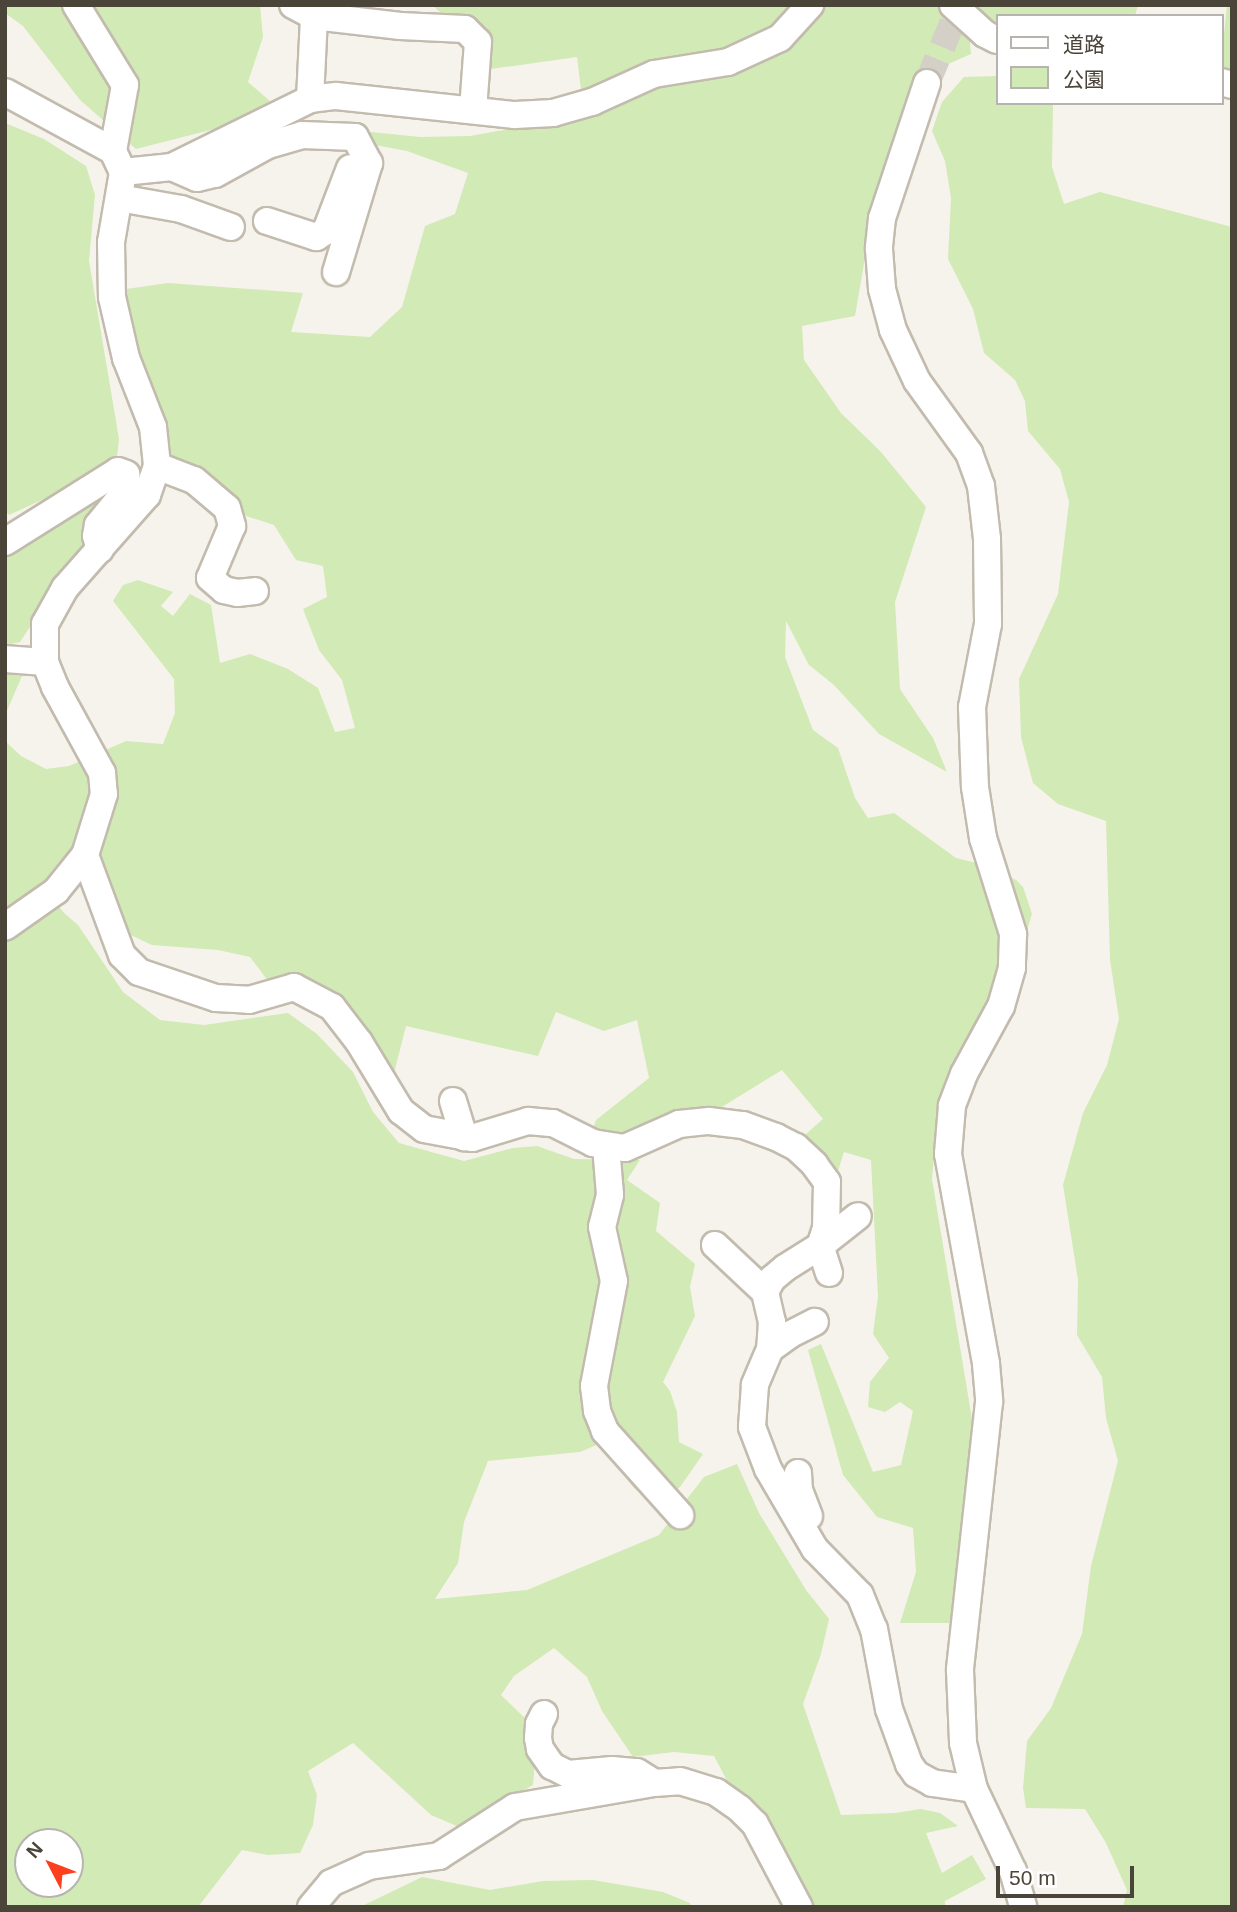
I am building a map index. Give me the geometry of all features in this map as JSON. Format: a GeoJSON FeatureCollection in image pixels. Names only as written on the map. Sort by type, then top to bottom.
{"type":"FeatureCollection","features":[{"type":"Feature","properties":{"kind":"street"},"geometry":{"type":"LineString","coordinates":[[5,927],[56,891],[85,855],[104,794],[102,773],[55,687],[45,662],[45,624],[65,589],[147,495],[157,466],[152,426],[126,358],[112,297],[111,242],[119,198],[118,161],[125,85],[76,5]]}},
{"type":"Feature","properties":{"kind":"street"},"geometry":{"type":"LineString","coordinates":[[172,167],[310,99],[336,96],[515,115],[553,113],[592,102],[654,74],[729,62],[780,38],[810,5]]}},
{"type":"Feature","properties":{"kind":"street"},"geometry":{"type":"LineString","coordinates":[[953,5],[985,34],[996,40]]}},
{"type":"Feature","properties":{"kind":"street"},"geometry":{"type":"LineString","coordinates":[[310,99],[304,10],[400,26],[465,29],[478,41],[473,110]]}},
{"type":"Feature","properties":{"kind":"street"},"geometry":{"type":"LineString","coordinates":[[927,83],[882,218],[879,249],[882,289],[893,330],[917,381],[969,453],[981,486],[987,539],[988,624],[972,707],[975,787],[983,838],[1013,934],[1012,968],[1001,1006],[964,1074],[952,1106],[948,1154],[986,1364],[989,1402],[960,1670],[963,1743],[974,1789],[1013,1871],[1023,1907]]}},
{"type":"Feature","properties":{"kind":"street"},"geometry":{"type":"LineString","coordinates":[[5,92],[118,161],[172,167],[197,178],[215,174],[268,145],[302,135],[355,137],[369,163],[336,272]]}},
{"type":"Feature","properties":{"kind":"street"},"geometry":{"type":"LineString","coordinates":[[267,221],[316,237],[326,231],[359,143]]}},
{"type":"Feature","properties":{"kind":"street"},"geometry":{"type":"LineString","coordinates":[[119,198],[181,209],[231,227]]}},
{"type":"Feature","properties":{"kind":"street"},"geometry":{"type":"LineString","coordinates":[[157,466],[194,480],[227,508],[232,526],[210,578],[224,590],[237,593],[255,591]]}},
{"type":"Feature","properties":{"kind":"street"},"geometry":{"type":"LineString","coordinates":[[5,542],[118,471],[126,474],[125,492],[97,525],[96,536],[100,549]]}},
{"type":"Feature","properties":{"kind":"street"},"geometry":{"type":"LineString","coordinates":[[5,659],[45,662]]}},
{"type":"Feature","properties":{"kind":"street"},"geometry":{"type":"LineString","coordinates":[[85,855],[122,955],[139,972],[216,998],[249,1000],[294,987],[332,1007],[359,1042],[401,1111],[424,1129],[472,1138],[528,1121],[553,1123],[606,1146],[625,1148],[679,1124],[709,1121],[743,1125],[796,1147],[814,1164],[827,1182],[826,1228],[772,1279],[765,1292]]}},
{"type":"Feature","properties":{"kind":"street"},"geometry":{"type":"LineString","coordinates":[[453,1101],[464,1137]]}},
{"type":"Feature","properties":{"kind":"street"},"geometry":{"type":"LineString","coordinates":[[606,1146],[610,1195],[602,1227],[614,1281],[594,1386],[597,1411],[605,1431],[680,1515]]}},
{"type":"Feature","properties":{"kind":"street"},"geometry":{"type":"LineString","coordinates":[[804,1249],[858,1216]]}},
{"type":"Feature","properties":{"kind":"street"},"geometry":{"type":"LineString","coordinates":[[715,1245],[765,1292],[772,1322],[770,1349],[755,1385],[752,1427],[768,1469],[815,1549],[860,1595],[874,1629],[889,1709],[916,1774],[932,1783],[974,1789]]}},
{"type":"Feature","properties":{"kind":"street"},"geometry":{"type":"LineString","coordinates":[[804,1249],[829,1273]]}},
{"type":"Feature","properties":{"kind":"street"},"geometry":{"type":"LineString","coordinates":[[770,1349],[789,1335],[815,1322]]}},
{"type":"Feature","properties":{"kind":"street"},"geometry":{"type":"LineString","coordinates":[[798,1473],[799,1490],[813,1526],[815,1549]]}},
{"type":"Feature","properties":{"kind":"street"},"geometry":{"type":"LineString","coordinates":[[544,1714],[539,1724],[538,1738],[540,1749],[552,1766],[568,1774],[612,1770],[637,1772],[654,1783]]}},
{"type":"Feature","properties":{"kind":"street"},"geometry":{"type":"LineString","coordinates":[[311,1907],[331,1883],[369,1866],[439,1856],[515,1807],[680,1781],[716,1792],[755,1824],[799,1907]]}},
{"type":"Feature","properties":{"kind":"green space"},"geometry":{"type":"Polygon","coordinates":[[[5,5],[260,5],[263,37],[248,82],[270,101],[230,125],[136,149],[80,100],[23,26],[5,13],[5,5]]]}},
{"type":"Feature","properties":{"kind":"green space"},"geometry":{"type":"Polygon","coordinates":[[[432,5],[967,5],[971,54],[921,76],[877,188],[855,316],[802,326],[804,360],[841,413],[881,452],[926,507],[895,602],[900,689],[933,738],[947,772],[879,734],[834,685],[809,665],[786,621],[785,657],[813,730],[838,748],[855,798],[868,818],[894,813],[956,858],[985,865],[1016,880],[1023,887],[1032,914],[1025,937],[948,1090],[936,1135],[932,1179],[972,1419],[965,1546],[953,1623],[900,1623],[916,1572],[913,1528],[877,1517],[843,1475],[808,1350],[821,1344],[873,1472],[901,1465],[913,1411],[900,1402],[885,1412],[868,1407],[870,1382],[889,1358],[873,1334],[878,1296],[871,1160],[844,1152],[834,1184],[798,1141],[823,1119],[782,1070],[712,1113],[649,1133],[613,1137],[592,1132],[596,1120],[649,1078],[637,1020],[604,1031],[556,1012],[538,1056],[406,1026],[394,1073],[380,1107],[353,1053],[327,1021],[271,985],[250,957],[218,950],[152,945],[120,930],[59,862],[42,884],[64,913],[78,925],[123,992],[160,1020],[204,1025],[288,1013],[317,1034],[353,1072],[373,1112],[399,1143],[464,1161],[513,1148],[537,1146],[574,1159],[640,1160],[627,1180],[660,1203],[656,1231],[695,1264],[690,1287],[695,1316],[663,1382],[670,1391],[677,1412],[679,1442],[703,1454],[680,1487],[656,1506],[634,1488],[599,1444],[580,1452],[488,1461],[464,1522],[458,1563],[435,1599],[527,1590],[659,1535],[704,1477],[737,1464],[759,1513],[806,1590],[829,1619],[821,1654],[803,1704],[841,1815],[921,1809],[940,1813],[958,1826],[926,1833],[942,1873],[972,1855],[986,1879],[945,1901],[945,1907],[790,1907],[740,1825],[733,1792],[714,1756],[674,1752],[633,1757],[602,1711],[587,1677],[554,1648],[514,1676],[501,1695],[531,1724],[536,1750],[533,1785],[459,1827],[431,1815],[353,1743],[308,1771],[317,1795],[313,1825],[300,1853],[268,1855],[242,1850],[198,1907],[5,1907],[5,741],[21,756],[46,769],[69,766],[126,741],[163,744],[175,713],[174,679],[113,601],[123,585],[138,580],[173,592],[161,606],[173,616],[190,594],[211,605],[220,663],[250,654],[288,669],[318,688],[335,732],[355,728],[342,680],[319,650],[303,609],[327,597],[323,566],[296,560],[274,525],[246,516],[206,477],[146,455],[119,290],[168,283],[303,293],[291,332],[370,337],[402,307],[425,226],[455,214],[468,173],[407,151],[327,136],[361,131],[420,137],[470,136],[548,122],[583,106],[577,57],[491,69],[459,29],[432,5]]]}},
{"type":"Feature","properties":{"kind":"green space"},"geometry":{"type":"Polygon","coordinates":[[[1138,5],[1136,14],[996,14],[996,53],[992,51],[979,6],[1138,5]]]}},
{"type":"Feature","properties":{"kind":"green space"},"geometry":{"type":"Polygon","coordinates":[[[1227,5],[1232,5],[1232,78],[1223,67],[1227,5]]]}},
{"type":"Feature","properties":{"kind":"green space"},"geometry":{"type":"Polygon","coordinates":[[[996,76],[996,105],[1053,105],[1052,167],[1064,204],[1100,192],[1232,227],[1232,1907],[1123,1907],[1127,1890],[1106,1843],[1085,1809],[1026,1808],[1023,1788],[1027,1741],[1051,1708],[1082,1634],[1091,1566],[1118,1461],[1106,1418],[1102,1377],[1077,1335],[1078,1280],[1063,1185],[1083,1113],[1107,1065],[1119,1019],[1110,960],[1106,821],[1058,804],[1033,783],[1021,737],[1019,679],[1058,594],[1069,502],[1060,469],[1028,431],[1025,401],[1015,380],[984,353],[973,309],[948,259],[951,198],[945,161],[932,131],[942,102],[964,77],[996,76]]]}},
{"type":"Feature","properties":{"kind":"green space"},"geometry":{"type":"Polygon","coordinates":[[[5,123],[44,139],[86,166],[95,195],[89,261],[119,439],[116,466],[9,515],[5,510],[5,123]]]}},
{"type":"Feature","properties":{"kind":"green space"},"geometry":{"type":"Polygon","coordinates":[[[103,493],[89,538],[20,642],[5,645],[5,538],[103,493]]]}},
{"type":"Feature","properties":{"kind":"green space"},"geometry":{"type":"Polygon","coordinates":[[[5,673],[22,676],[5,715],[5,673]]]}},
{"type":"Feature","properties":{"kind":"green space"},"geometry":{"type":"Polygon","coordinates":[[[422,1877],[490,1890],[543,1881],[593,1880],[663,1892],[690,1903],[691,1907],[360,1907],[422,1877]]]}},
{"type":"Feature","properties":{"kind":"tunnel"},"geometry":{"type":"LineString","coordinates":[[927,83],[960,5]]}}]}
